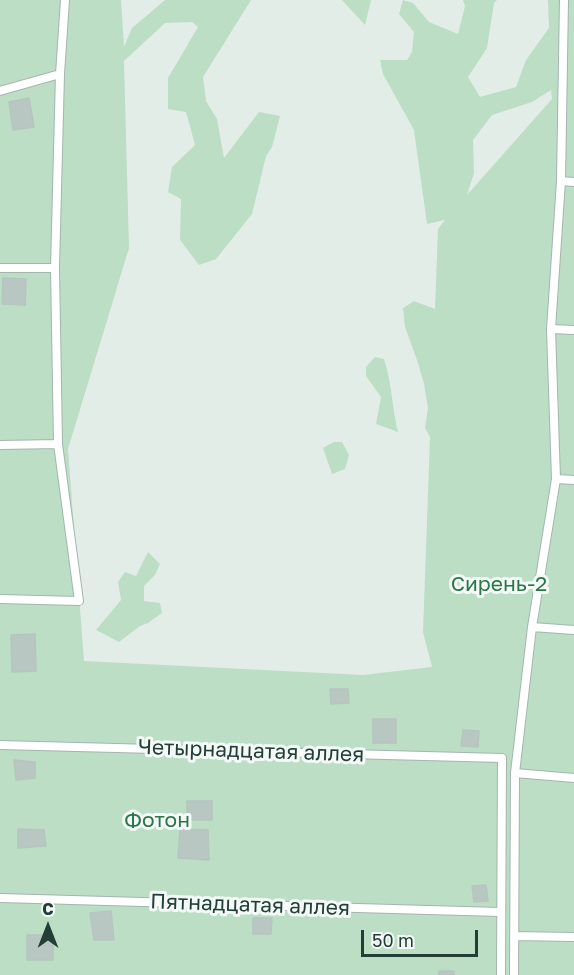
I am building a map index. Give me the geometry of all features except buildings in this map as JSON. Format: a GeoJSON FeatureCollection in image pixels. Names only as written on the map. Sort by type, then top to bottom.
{"type":"FeatureCollection","features":[{"type":"Feature","properties":{"kind":"lane"},"geometry":{"type":"LineString","coordinates":[[0,599],[79,601],[58,444],[55,268],[60,74],[65,0]]}},
{"type":"Feature","properties":{"kind":"lane"},"geometry":{"type":"LineString","coordinates":[[514,975],[515,773],[532,627],[556,479],[551,328],[561,181],[564,0]]}},
{"type":"Feature","properties":{"kind":"lane"},"geometry":{"type":"LineString","coordinates":[[563,25],[574,26]]}},
{"type":"Feature","properties":{"kind":"lane"},"geometry":{"type":"LineString","coordinates":[[0,91],[60,74]]}},
{"type":"Feature","properties":{"kind":"lane"},"geometry":{"type":"LineString","coordinates":[[561,181],[574,182]]}},
{"type":"Feature","properties":{"kind":"lane"},"geometry":{"type":"LineString","coordinates":[[0,268],[55,268]]}},
{"type":"Feature","properties":{"kind":"lane"},"geometry":{"type":"LineString","coordinates":[[551,328],[574,330]]}},
{"type":"Feature","properties":{"kind":"lane"},"geometry":{"type":"LineString","coordinates":[[0,445],[58,444]]}},
{"type":"Feature","properties":{"kind":"lane"},"geometry":{"type":"LineString","coordinates":[[556,479],[574,480]]}},
{"type":"Feature","properties":{"kind":"lane"},"geometry":{"type":"LineString","coordinates":[[532,627],[574,630]]}},
{"type":"Feature","properties":{"kind":"lane","name":"Четырнадцатая аллея"},"geometry":{"type":"LineString","coordinates":[[0,745],[502,758],[501,912]]}},
{"type":"Feature","properties":{"kind":"lane"},"geometry":{"type":"LineString","coordinates":[[515,773],[574,778]]}},
{"type":"Feature","properties":{"kind":"lane","name":"Пятнадцатая аллея"},"geometry":{"type":"LineString","coordinates":[[0,898],[501,912]]}},
{"type":"Feature","properties":{"kind":"lane"},"geometry":{"type":"LineString","coordinates":[[501,912],[501,975]]}},
{"type":"Feature","properties":{"kind":"lane"},"geometry":{"type":"LineString","coordinates":[[514,936],[574,937]]}},
{"type":"Feature","properties":{"kind":"green space","name":"Фотон"},"geometry":{"type":"Polygon","coordinates":[[[0,0],[121,0],[124,47],[132,28],[165,0],[251,0],[203,77],[206,101],[217,119],[224,158],[259,112],[280,116],[272,147],[266,156],[252,214],[216,259],[199,265],[180,240],[181,199],[168,192],[172,167],[195,145],[186,112],[168,109],[168,78],[198,27],[192,22],[165,23],[124,61],[129,248],[68,449],[84,661],[363,675],[432,667],[423,632],[430,437],[425,428],[428,408],[424,384],[405,327],[403,308],[414,301],[435,309],[438,229],[445,220],[427,224],[414,130],[383,74],[380,60],[407,60],[412,52],[414,32],[399,14],[403,0],[413,3],[429,22],[458,34],[465,6],[463,0],[497,0],[494,3],[487,48],[468,77],[480,97],[516,87],[526,60],[549,28],[548,0],[574,0],[574,975],[0,975],[0,0]],[[551,90],[532,102],[492,115],[473,140],[474,173],[467,195],[552,99],[551,90]]]}},
{"type":"Feature","properties":{"kind":"green space"},"geometry":{"type":"Polygon","coordinates":[[[342,0],[371,0],[365,25],[342,0]]]}},
{"type":"Feature","properties":{"kind":"green space"},"geometry":{"type":"Polygon","coordinates":[[[375,357],[384,359],[398,432],[376,424],[381,397],[366,376],[366,367],[375,357]]]}},
{"type":"Feature","properties":{"kind":"green space"},"geometry":{"type":"Polygon","coordinates":[[[334,442],[342,442],[349,455],[345,469],[332,474],[323,448],[334,442]]]}},
{"type":"Feature","properties":{"kind":"green space"},"geometry":{"type":"Polygon","coordinates":[[[148,552],[160,564],[155,575],[144,586],[144,601],[160,603],[162,613],[119,642],[96,630],[121,600],[118,582],[125,572],[136,576],[148,552]]]}},
{"type":"Feature","properties":{"kind":"park label","name":"Сирень-2"},"geometry":{"type":"Point","coordinates":[499,584]}}]}
